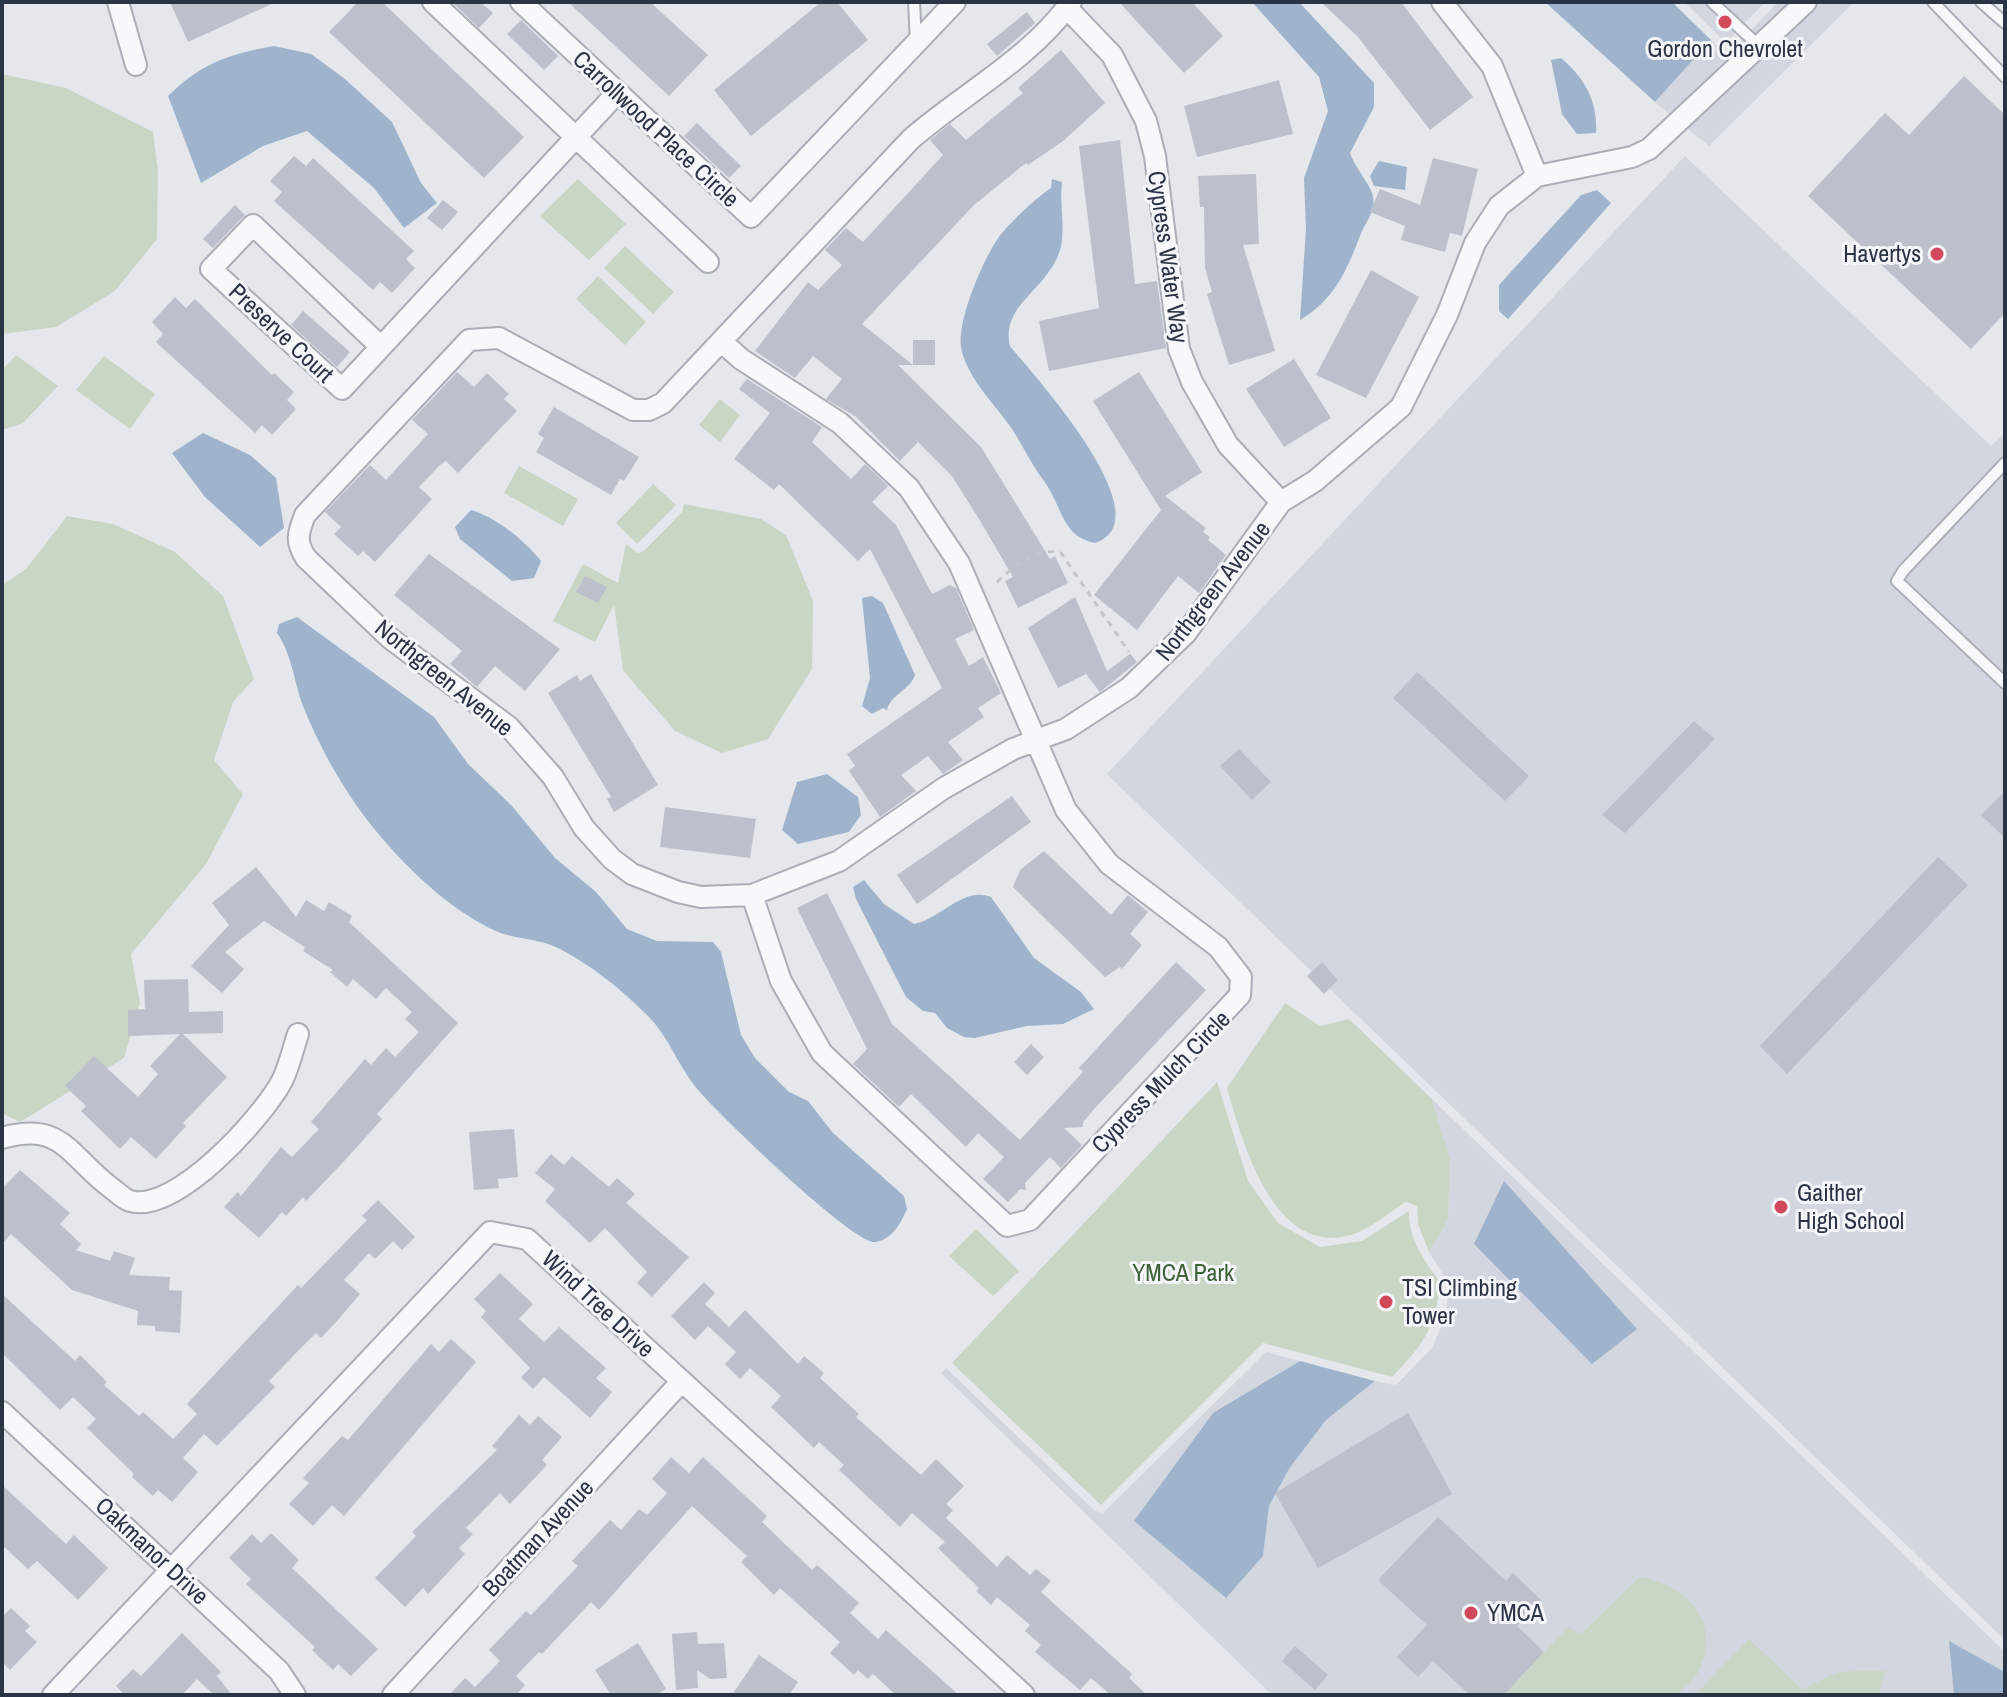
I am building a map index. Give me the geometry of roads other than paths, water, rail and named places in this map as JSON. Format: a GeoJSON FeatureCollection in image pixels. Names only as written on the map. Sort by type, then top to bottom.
{"type":"FeatureCollection","features":[{"type":"Feature","properties":{"kind":"street"},"geometry":{"type":"LineString","coordinates":[[118,2],[136,65]]}},
{"type":"Feature","properties":{"kind":"street"},"geometry":{"type":"LineString","coordinates":[[433,2],[708,262]]}},
{"type":"Feature","properties":{"kind":"street","name":"Carrollwood Place Circle"},"geometry":{"type":"LineString","coordinates":[[521,2],[751,217],[955,2]]}},
{"type":"Feature","properties":{"kind":"street"},"geometry":{"type":"LineString","coordinates":[[1442,2],[1492,66],[1537,176]]}},
{"type":"Feature","properties":{"kind":"street","name":"Northgreen Avenue"},"geometry":{"type":"LineString","coordinates":[[1069,5],[1049,30],[1015,60],[946,108],[911,139],[663,403],[649,410],[633,410],[499,338],[469,340],[305,515],[298,545],[306,558],[391,639],[509,727],[553,777],[584,828],[612,859],[632,874],[678,892],[701,897],[752,895],[839,861],[944,788],[1098,711],[1158,663],[1186,633],[1281,502],[1315,481],[1401,407],[1447,315],[1485,223],[1499,206],[1537,176],[1632,157],[1649,149],[1806,2]]}},
{"type":"Feature","properties":{"kind":"street","name":"Cypress Water Way"},"geometry":{"type":"LineString","coordinates":[[1069,5],[1112,55],[1146,121],[1155,156],[1179,349],[1192,382],[1228,445],[1281,502]]}},
{"type":"Feature","properties":{"kind":"street","name":"Preserve Court"},"geometry":{"type":"LineString","coordinates":[[381,347],[253,225],[211,269],[342,389],[617,93]]}},
{"type":"Feature","properties":{"kind":"street","name":"Cypress Mulch Circle"},"geometry":{"type":"LineString","coordinates":[[722,342],[741,359],[840,423],[909,488],[959,563],[1033,741],[1066,810],[1109,864],[1218,947],[1234,965],[1241,986],[1240,995],[1231,1009],[1030,1220],[1016,1226],[1000,1222],[822,1053],[781,981],[752,895]]}},
{"type":"Feature","properties":{"kind":"street"},"geometry":{"type":"LineString","coordinates":[[2,1138],[28,1131],[56,1138],[128,1201],[155,1202],[182,1189],[232,1143],[282,1081],[298,1034]]}},
{"type":"Feature","properties":{"kind":"street","name":"Wind Tree Drive"},"geometry":{"type":"LineString","coordinates":[[53,1695],[490,1232],[527,1239],[1024,1695]]}},
{"type":"Feature","properties":{"kind":"street","name":"Boatman Avenue"},"geometry":{"type":"LineString","coordinates":[[393,1695],[682,1381]]}},
{"type":"Feature","properties":{"kind":"street","name":"Oakmanor Drive"},"geometry":{"type":"LineString","coordinates":[[2,1412],[279,1671],[295,1695]]}},
{"type":"Feature","properties":{"kind":"lane"},"geometry":{"type":"LineString","coordinates":[[914,2],[916,44]]}},
{"type":"Feature","properties":{"kind":"lane"},"geometry":{"type":"LineString","coordinates":[[1712,2],[1759,46]]}},
{"type":"Feature","properties":{"kind":"lane"},"geometry":{"type":"LineString","coordinates":[[1933,2],[2005,77]]}},
{"type":"Feature","properties":{"kind":"lane"},"geometry":{"type":"LineString","coordinates":[[1981,2],[2005,23]]}},
{"type":"Feature","properties":{"kind":"lane"},"geometry":{"type":"LineString","coordinates":[[2005,463],[1897,581],[2005,683]]}},
{"type":"Feature","properties":{"kind":"water"},"geometry":{"type":"Polygon","coordinates":[[[1252,2],[1299,2],[1374,83],[1374,107],[1350,153],[1372,192],[1372,212],[1338,284],[1322,304],[1300,320],[1306,229],[1304,178],[1328,111],[1319,77],[1252,2]]]}},
{"type":"Feature","properties":{"kind":"water"},"geometry":{"type":"Polygon","coordinates":[[[1545,2],[1672,2],[1711,40],[1655,102],[1545,2]]]}},
{"type":"Feature","properties":{"kind":"water"},"geometry":{"type":"Polygon","coordinates":[[[274,46],[311,54],[345,79],[392,122],[421,183],[437,203],[404,228],[374,188],[307,131],[263,146],[201,183],[168,96],[192,75],[216,62],[274,46]]]}},
{"type":"Feature","properties":{"kind":"water"},"geometry":{"type":"Polygon","coordinates":[[[1561,58],[1588,91],[1595,111],[1596,133],[1577,134],[1562,114],[1551,60],[1561,58]]]}},
{"type":"Feature","properties":{"kind":"water"},"geometry":{"type":"Polygon","coordinates":[[[1379,161],[1407,167],[1405,190],[1374,186],[1370,176],[1379,161]]]}},
{"type":"Feature","properties":{"kind":"water"},"geometry":{"type":"Polygon","coordinates":[[[1052,179],[1062,182],[1060,250],[1046,276],[1012,319],[1010,346],[1065,414],[1105,477],[1115,506],[1113,529],[1095,543],[1075,534],[1069,527],[1012,429],[971,374],[962,352],[962,326],[966,310],[992,247],[1016,218],[1051,188],[1052,179]]]}},
{"type":"Feature","properties":{"kind":"water"},"geometry":{"type":"Polygon","coordinates":[[[1597,190],[1611,203],[1508,319],[1499,311],[1499,285],[1581,195],[1597,190]]]}},
{"type":"Feature","properties":{"kind":"water"},"geometry":{"type":"Polygon","coordinates":[[[203,433],[250,455],[276,478],[284,528],[260,547],[205,497],[172,453],[203,433]]]}},
{"type":"Feature","properties":{"kind":"water"},"geometry":{"type":"Polygon","coordinates":[[[471,510],[500,524],[534,553],[541,561],[534,578],[512,581],[460,539],[455,527],[471,510]]]}},
{"type":"Feature","properties":{"kind":"water"},"geometry":{"type":"Polygon","coordinates":[[[872,596],[883,603],[915,675],[887,710],[883,708],[872,714],[862,706],[870,678],[862,598],[872,596]]]}},
{"type":"Feature","properties":{"kind":"water"},"geometry":{"type":"Polygon","coordinates":[[[297,617],[434,717],[468,764],[512,806],[555,858],[596,892],[627,929],[657,941],[713,942],[721,952],[741,1035],[755,1058],[789,1092],[808,1101],[833,1133],[904,1196],[907,1209],[891,1234],[875,1242],[862,1237],[783,1174],[706,1099],[654,1023],[606,979],[552,945],[504,934],[466,915],[424,882],[399,857],[351,797],[311,725],[286,650],[277,633],[279,624],[297,617]]]}},
{"type":"Feature","properties":{"kind":"water"},"geometry":{"type":"Polygon","coordinates":[[[827,774],[858,797],[861,815],[849,832],[798,844],[782,830],[797,782],[827,774]]]}},
{"type":"Feature","properties":{"kind":"water"},"geometry":{"type":"Polygon","coordinates":[[[864,880],[884,904],[914,924],[961,899],[981,895],[991,897],[1034,958],[1081,992],[1094,1009],[1063,1024],[1027,1026],[975,1038],[964,1037],[947,1028],[935,1013],[923,1011],[906,997],[856,899],[853,887],[864,880]]]}},
{"type":"Feature","properties":{"kind":"water"},"geometry":{"type":"Polygon","coordinates":[[[1504,1181],[1637,1329],[1592,1364],[1474,1244],[1504,1181]]]}},
{"type":"Feature","properties":{"kind":"water"},"geometry":{"type":"Polygon","coordinates":[[[1300,1361],[1375,1381],[1326,1420],[1289,1469],[1269,1506],[1263,1556],[1226,1598],[1134,1521],[1213,1413],[1300,1361]]]}},
{"type":"Feature","properties":{"kind":"water"},"geometry":{"type":"Polygon","coordinates":[[[1949,1641],[2005,1672],[2005,1695],[1954,1695],[1949,1641]]]}},
{"type":"Feature","properties":{"kind":"place","name":"Gordon Chevrolet"},"geometry":{"type":"Point","coordinates":[1725,22]}},
{"type":"Feature","properties":{"kind":"place","name":"Havertys"},"geometry":{"type":"Point","coordinates":[1937,254]}},
{"type":"Feature","properties":{"kind":"place","name":"Gaither High School"},"geometry":{"type":"Point","coordinates":[1781,1207]}},
{"type":"Feature","properties":{"kind":"place","name":"TSI Climbing Tower"},"geometry":{"type":"Point","coordinates":[1386,1302]}},
{"type":"Feature","properties":{"kind":"place","name":"YMCA"},"geometry":{"type":"Point","coordinates":[1471,1613]}},
{"type":"Feature","properties":{"kind":"park label","name":"YMCA Park"},"geometry":{"type":"Point","coordinates":[1183,1273]}}]}
